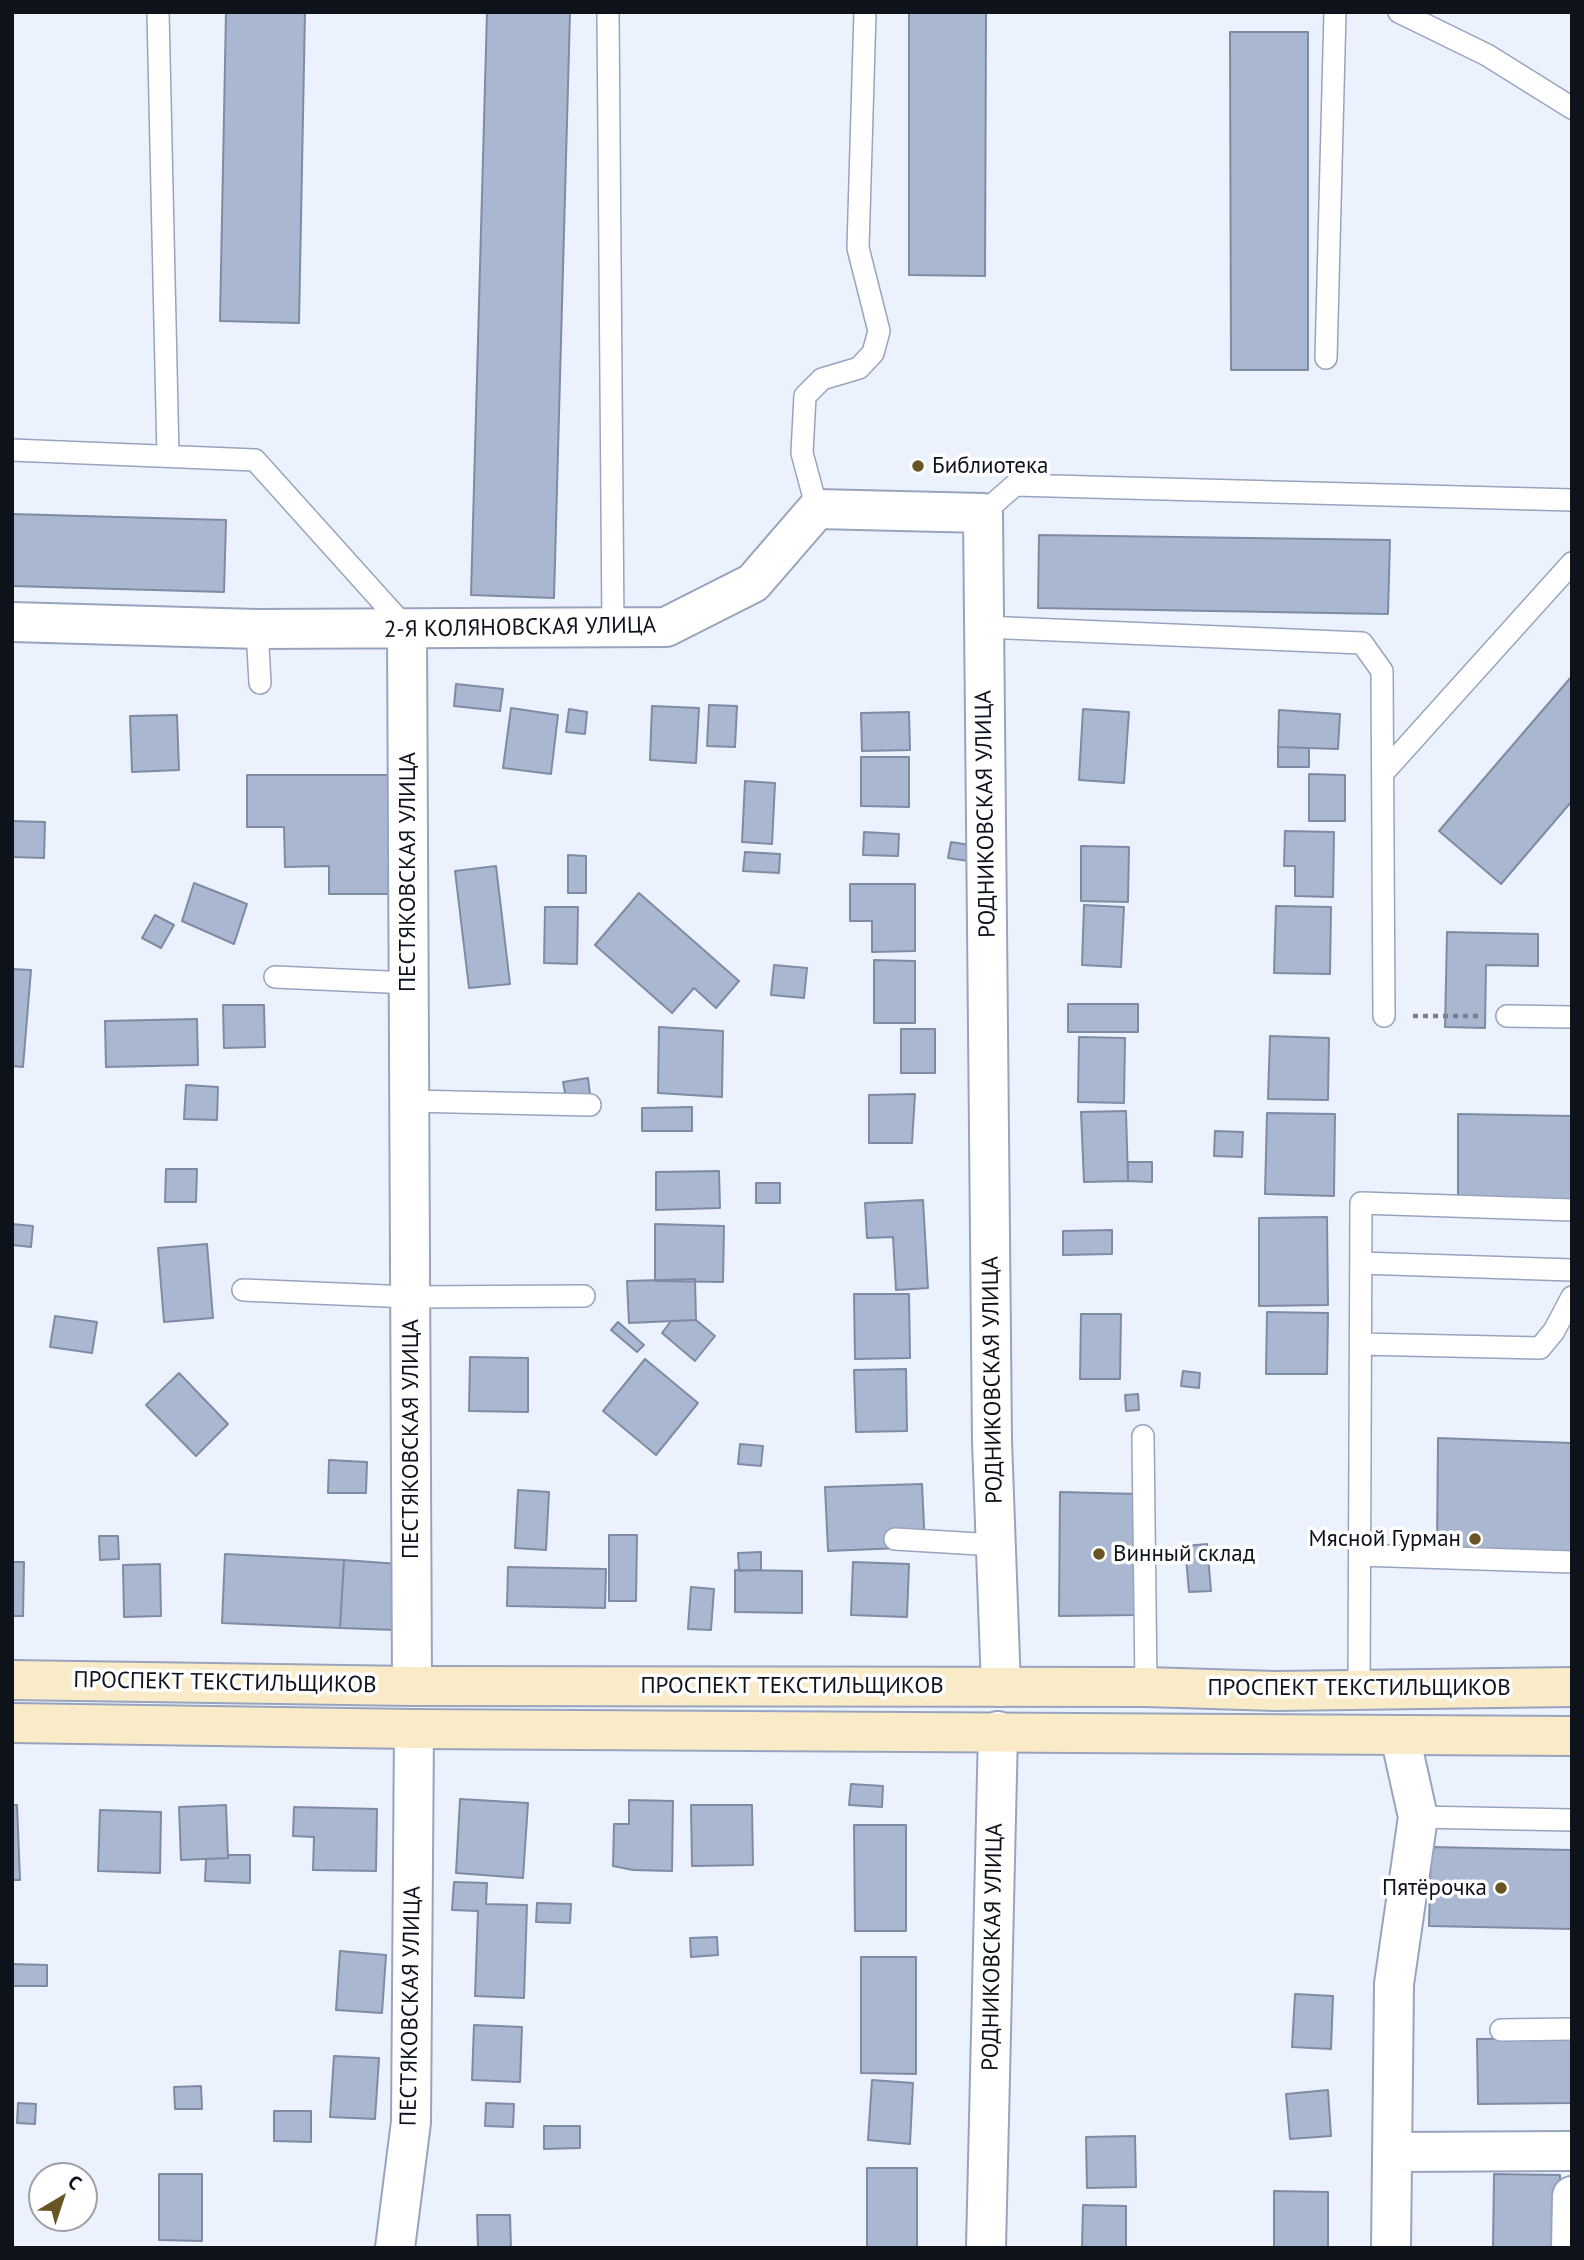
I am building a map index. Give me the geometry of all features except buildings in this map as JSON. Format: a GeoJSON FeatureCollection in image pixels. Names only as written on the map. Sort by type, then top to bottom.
{"type":"FeatureCollection","features":[{"type":"Feature","properties":{"kind":"main road","name":"ПРОСПЕКТ ТЕКСТИЛЬЩИКОВ"},"geometry":{"type":"LineString","coordinates":[[12,1680],[412,1686],[1146,1687],[1359,1690],[1572,1687]]}},
{"type":"Feature","properties":{"kind":"main road","name":"ПЕСТЯКОВСКАЯ УЛИЦА"},"geometry":{"type":"LineString","coordinates":[[412,1686],[414,1730]]}},
{"type":"Feature","properties":{"kind":"main road","name":"РОДНИКОВСКАЯ УЛИЦА"},"geometry":{"type":"LineString","coordinates":[[998,1731],[1001,1687]]}},
{"type":"Feature","properties":{"kind":"main road","name":"ПРОСПЕКТ ТЕКСТИЛЬЩИКОВ"},"geometry":{"type":"LineString","coordinates":[[12,1723],[414,1730],[1572,1736]]}},
{"type":"Feature","properties":{"kind":"street","name":"2-Я КОЛЯНОВСКАЯ УЛИЦА"},"geometry":{"type":"LineString","coordinates":[[12,622],[257,629],[666,627],[753,583],[817,509]]}},
{"type":"Feature","properties":{"kind":"street"},"geometry":{"type":"LineString","coordinates":[[817,509],[983,513]]}},
{"type":"Feature","properties":{"kind":"street","name":"РОДНИКОВСКАЯ УЛИЦА"},"geometry":{"type":"LineString","coordinates":[[983,513],[992,1441],[1001,1687]]}},
{"type":"Feature","properties":{"kind":"street","name":"ПЕСТЯКОВСКАЯ УЛИЦА"},"geometry":{"type":"LineString","coordinates":[[407,629],[412,1686]]}},
{"type":"Feature","properties":{"kind":"street","name":"ПЕСТЯКОВСКАЯ УЛИЦА"},"geometry":{"type":"LineString","coordinates":[[395,2248],[411,2122],[414,1730]]}},
{"type":"Feature","properties":{"kind":"street","name":"РОДНИКОВСКАЯ УЛИЦА"},"geometry":{"type":"LineString","coordinates":[[986,2248],[998,1731]]}},
{"type":"Feature","properties":{"kind":"street"},"geometry":{"type":"LineString","coordinates":[[1391,2248],[1394,1984],[1418,1817],[1401,1736]]}},
{"type":"Feature","properties":{"kind":"street"},"geometry":{"type":"LineString","coordinates":[[1394,2152],[1572,2151]]}},
{"type":"Feature","properties":{"kind":"street"},"geometry":{"type":"LineString","coordinates":[[1571,2248],[1572,2196]]}},
{"type":"Feature","properties":{"kind":"lane"},"geometry":{"type":"LineString","coordinates":[[158,12],[168,456]]}},
{"type":"Feature","properties":{"kind":"lane"},"geometry":{"type":"LineString","coordinates":[[608,12],[613,628]]}},
{"type":"Feature","properties":{"kind":"lane"},"geometry":{"type":"LineString","coordinates":[[817,509],[802,453],[806,396],[822,379],[859,368],[873,353],[879,331],[858,248],[865,12]]}},
{"type":"Feature","properties":{"kind":"lane"},"geometry":{"type":"LineString","coordinates":[[1326,358],[1335,12]]}},
{"type":"Feature","properties":{"kind":"lane"},"geometry":{"type":"LineString","coordinates":[[1399,12],[1487,55],[1572,108]]}},
{"type":"Feature","properties":{"kind":"lane"},"geometry":{"type":"LineString","coordinates":[[12,450],[255,460],[407,629]]}},
{"type":"Feature","properties":{"kind":"lane"},"geometry":{"type":"LineString","coordinates":[[983,513],[1015,485],[1572,500]]}},
{"type":"Feature","properties":{"kind":"lane"},"geometry":{"type":"LineString","coordinates":[[1383,773],[1572,563]]}},
{"type":"Feature","properties":{"kind":"lane"},"geometry":{"type":"LineString","coordinates":[[984,628],[1362,643],[1382,671],[1384,1016]]}},
{"type":"Feature","properties":{"kind":"lane"},"geometry":{"type":"LineString","coordinates":[[257,629],[260,683]]}},
{"type":"Feature","properties":{"kind":"lane"},"geometry":{"type":"LineString","coordinates":[[275,977],[409,983]]}},
{"type":"Feature","properties":{"kind":"lane"},"geometry":{"type":"LineString","coordinates":[[1507,1016],[1572,1017]]}},
{"type":"Feature","properties":{"kind":"lane"},"geometry":{"type":"LineString","coordinates":[[410,1101],[590,1105]]}},
{"type":"Feature","properties":{"kind":"lane"},"geometry":{"type":"LineString","coordinates":[[1359,1690],[1362,1203],[1572,1210]]}},
{"type":"Feature","properties":{"kind":"lane"},"geometry":{"type":"LineString","coordinates":[[1361,1263],[1572,1270]]}},
{"type":"Feature","properties":{"kind":"lane"},"geometry":{"type":"LineString","coordinates":[[243,1290],[410,1297],[584,1296]]}},
{"type":"Feature","properties":{"kind":"lane"},"geometry":{"type":"LineString","coordinates":[[1361,1344],[1540,1348],[1554,1331],[1572,1297]]}},
{"type":"Feature","properties":{"kind":"lane"},"geometry":{"type":"LineString","coordinates":[[1143,1436],[1146,1687]]}},
{"type":"Feature","properties":{"kind":"lane"},"geometry":{"type":"LineString","coordinates":[[895,1539],[996,1545]]}},
{"type":"Feature","properties":{"kind":"lane"},"geometry":{"type":"LineString","coordinates":[[1360,1555],[1572,1562]]}},
{"type":"Feature","properties":{"kind":"lane"},"geometry":{"type":"LineString","coordinates":[[1418,1817],[1572,1820]]}},
{"type":"Feature","properties":{"kind":"lane"},"geometry":{"type":"LineString","coordinates":[[1500,2030],[1572,2029]]}},
{"type":"Feature","properties":{"kind":"path"},"geometry":{"type":"LineString","coordinates":[[1384,1016],[1507,1016]]}},
{"type":"Feature","properties":{"kind":"place","name":"Библиотека"},"geometry":{"type":"Point","coordinates":[918,466]}},
{"type":"Feature","properties":{"kind":"place","name":"Мясной Гурман"},"geometry":{"type":"Point","coordinates":[1475,1539]}},
{"type":"Feature","properties":{"kind":"place","name":"Винный склад"},"geometry":{"type":"Point","coordinates":[1099,1554]}},
{"type":"Feature","properties":{"kind":"place","name":"Пятёрочка"},"geometry":{"type":"Point","coordinates":[1501,1888]}}]}
